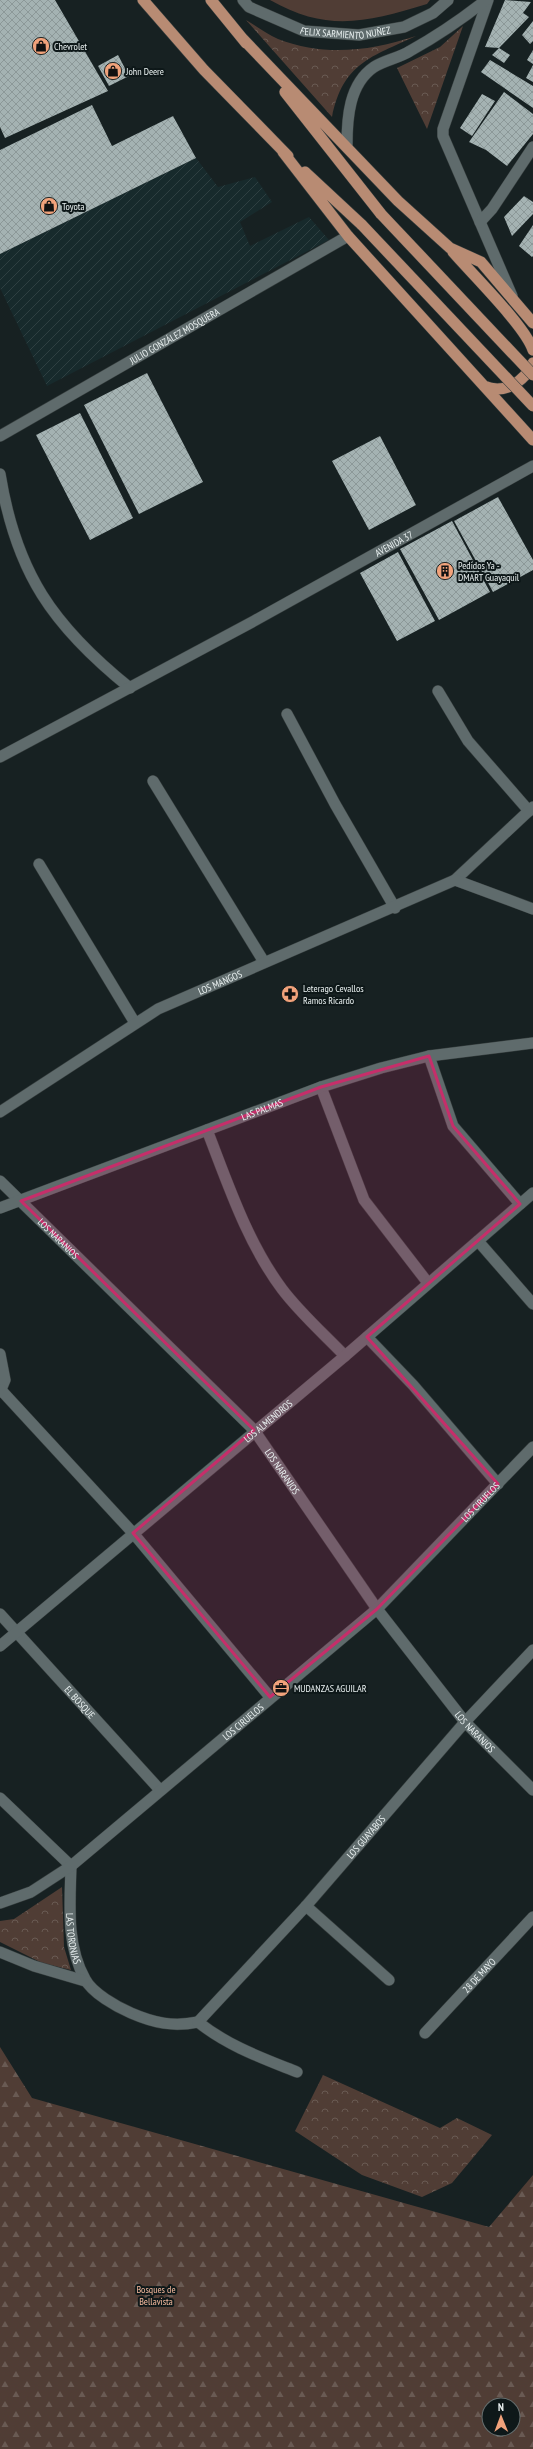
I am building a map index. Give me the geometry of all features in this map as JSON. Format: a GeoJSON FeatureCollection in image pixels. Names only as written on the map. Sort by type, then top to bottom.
{"type":"FeatureCollection","features":[{"type":"Feature","properties":{"kind":"main road"},"geometry":{"type":"LineString","coordinates":[[143,0],[204,70],[283,152],[362,225],[533,406]]}},
{"type":"Feature","properties":{"kind":"main road"},"geometry":{"type":"LineString","coordinates":[[211,0],[381,214],[533,375]]}},
{"type":"Feature","properties":{"kind":"main road"},"geometry":{"type":"LineString","coordinates":[[241,37],[326,126],[347,145],[398,201],[450,248],[506,312],[531,343],[533,350]]}},
{"type":"Feature","properties":{"kind":"main road"},"geometry":{"type":"LineString","coordinates":[[283,152],[348,236],[533,440]]}},
{"type":"Feature","properties":{"kind":"main road"},"geometry":{"type":"LineString","coordinates":[[450,248],[481,262],[533,324]]}},
{"type":"Feature","properties":{"kind":"main road"},"geometry":{"type":"LineString","coordinates":[[483,386],[499,390],[509,388],[528,373],[533,363]]}},
{"type":"Feature","properties":{"kind":"street","name":"FELIX SARMIENTO NUÑEZ"},"geometry":{"type":"LineString","coordinates":[[243,0],[249,7],[304,31],[359,34],[404,27],[433,13],[448,0]]}},
{"type":"Feature","properties":{"kind":"street"},"geometry":{"type":"LineString","coordinates":[[347,145],[351,102],[363,76],[374,67],[408,52],[433,37],[487,0]]}},
{"type":"Feature","properties":{"kind":"street"},"geometry":{"type":"LineString","coordinates":[[487,0],[443,129],[443,136],[514,301]]}},
{"type":"Feature","properties":{"kind":"street"},"geometry":{"type":"LineString","coordinates":[[480,222],[492,209],[533,147]]}},
{"type":"Feature","properties":{"kind":"street","name":"JULIO GONZÁLEZ MOSQUERA"},"geometry":{"type":"LineString","coordinates":[[0,436],[348,236]]}},
{"type":"Feature","properties":{"kind":"street","name":"AVENIDA 37"},"geometry":{"type":"LineString","coordinates":[[0,757],[254,621],[533,466]]}},
{"type":"Feature","properties":{"kind":"street"},"geometry":{"type":"LineString","coordinates":[[0,474],[5,507],[14,537],[28,570],[42,595],[63,626],[111,673],[130,688]]}},
{"type":"Feature","properties":{"kind":"street"},"geometry":{"type":"LineString","coordinates":[[438,691],[468,741],[531,809]]}},
{"type":"Feature","properties":{"kind":"street"},"geometry":{"type":"LineString","coordinates":[[287,714],[335,804],[395,908]]}},
{"type":"Feature","properties":{"kind":"street"},"geometry":{"type":"LineString","coordinates":[[153,781],[264,962]]}},
{"type":"Feature","properties":{"kind":"street","name":"LOS MANGOS"},"geometry":{"type":"LineString","coordinates":[[0,1112],[53,1079],[158,1009],[264,962],[395,908],[455,880],[531,809]]}},
{"type":"Feature","properties":{"kind":"street"},"geometry":{"type":"LineString","coordinates":[[39,864],[135,1024]]}},
{"type":"Feature","properties":{"kind":"street"},"geometry":{"type":"LineString","coordinates":[[455,880],[533,908]]}},
{"type":"Feature","properties":{"kind":"street","name":"LAS PALMAS"},"geometry":{"type":"LineString","coordinates":[[0,1208],[321,1087],[381,1068],[429,1056],[533,1042]]}},
{"type":"Feature","properties":{"kind":"street"},"geometry":{"type":"LineString","coordinates":[[429,1056],[453,1126],[520,1204]]}},
{"type":"Feature","properties":{"kind":"street"},"geometry":{"type":"LineString","coordinates":[[321,1087],[364,1200],[428,1283]]}},
{"type":"Feature","properties":{"kind":"street"},"geometry":{"type":"LineString","coordinates":[[207,1130],[248,1233],[262,1258],[282,1290],[345,1356]]}},
{"type":"Feature","properties":{"kind":"street","name":"LOS NARANJOS"},"geometry":{"type":"LineString","coordinates":[[0,1180],[254,1430],[377,1609],[465,1722],[533,1790]]}},
{"type":"Feature","properties":{"kind":"street","name":"LOS ALMENDROS"},"geometry":{"type":"LineString","coordinates":[[0,1646],[254,1430],[345,1356],[533,1193]]}},
{"type":"Feature","properties":{"kind":"street"},"geometry":{"type":"LineString","coordinates":[[478,1241],[533,1304]]}},
{"type":"Feature","properties":{"kind":"street"},"geometry":{"type":"LineString","coordinates":[[367,1337],[413,1385],[498,1484]]}},
{"type":"Feature","properties":{"kind":"street"},"geometry":{"type":"LineString","coordinates":[[0,1354],[5,1380],[1,1391],[133,1533],[270,1697]]}},
{"type":"Feature","properties":{"kind":"street","name":"LOS CIRUELOS"},"geometry":{"type":"LineString","coordinates":[[0,1903],[31,1892],[71,1866],[270,1697],[377,1609],[533,1447]]}},
{"type":"Feature","properties":{"kind":"street","name":"EL BOSQUE"},"geometry":{"type":"LineString","coordinates":[[0,1614],[160,1790]]}},
{"type":"Feature","properties":{"kind":"street","name":"LOS GUAYABOS"},"geometry":{"type":"LineString","coordinates":[[198,2022],[306,1906],[465,1722],[533,1650]]}},
{"type":"Feature","properties":{"kind":"street"},"geometry":{"type":"LineString","coordinates":[[0,1798],[71,1866]]}},
{"type":"Feature","properties":{"kind":"street","name":"LAS TORONJAS"},"geometry":{"type":"LineString","coordinates":[[71,1866],[71,1927],[74,1951],[85,1981],[112,2004],[142,2018],[162,2024],[180,2026],[198,2022]]}},
{"type":"Feature","properties":{"kind":"street"},"geometry":{"type":"LineString","coordinates":[[306,1906],[389,1980]]}},
{"type":"Feature","properties":{"kind":"street","name":"28 DE MAYO"},"geometry":{"type":"LineString","coordinates":[[425,2033],[533,1917]]}},
{"type":"Feature","properties":{"kind":"street"},"geometry":{"type":"LineString","coordinates":[[0,1952],[34,1966],[85,1981]]}},
{"type":"Feature","properties":{"kind":"street"},"geometry":{"type":"LineString","coordinates":[[198,2022],[218,2038],[235,2047],[297,2072]]}},
{"type":"Feature","properties":{"kind":"highlighted area"},"geometry":{"type":"Polygon","coordinates":[[[429,1056],[453,1126],[520,1204],[367,1337],[498,1484],[377,1609],[270,1697],[133,1533],[254,1430],[21,1201],[321,1087],[429,1056]]]}},
{"type":"Feature","properties":{"kind":"shaded area"},"geometry":{"type":"Polygon","coordinates":[[[196,158],[218,187],[255,177],[272,202],[240,222],[250,246],[309,217],[329,240],[47,386],[0,288],[0,254],[196,158]]]}},
{"type":"Feature","properties":{"kind":"green space"},"geometry":{"type":"Polygon","coordinates":[[[270,0],[430,0],[427,4],[385,16],[348,21],[329,21],[291,10],[270,0]]]}},
{"type":"Feature","properties":{"kind":"green space"},"geometry":{"type":"Polygon","coordinates":[[[246,20],[278,39],[296,45],[330,50],[365,48],[416,36],[385,50],[361,64],[343,85],[332,117],[246,20]]]}},
{"type":"Feature","properties":{"kind":"green space"},"geometry":{"type":"Polygon","coordinates":[[[463,26],[427,129],[397,68],[440,47],[463,26]]]}},
{"type":"Feature","properties":{"kind":"green space"},"geometry":{"type":"Polygon","coordinates":[[[62,1887],[64,1947],[71,1970],[42,1963],[0,1942],[0,1921],[14,1919],[62,1887]]]}},
{"type":"Feature","properties":{"kind":"green space","name":"Bosques de Bellavista"},"geometry":{"type":"Polygon","coordinates":[[[0,2047],[32,2098],[489,2227],[533,2175],[533,2449],[0,2449],[0,2047]]]}},
{"type":"Feature","properties":{"kind":"green space"},"geometry":{"type":"Polygon","coordinates":[[[323,2075],[440,2128],[457,2118],[492,2135],[452,2183],[422,2197],[362,2175],[295,2131],[323,2075]]]}},
{"type":"Feature","properties":{"kind":"building","name":"Chevrolet"},"geometry":{"type":"Polygon","coordinates":[[[0,0],[55,0],[108,91],[5,138],[0,127],[0,0]]]}},
{"type":"Feature","properties":{"kind":"building"},"geometry":{"type":"Polygon","coordinates":[[[505,0],[531,2],[523,13],[529,17],[499,48],[485,47],[505,0]]]}},
{"type":"Feature","properties":{"kind":"building"},"geometry":{"type":"Polygon","coordinates":[[[533,21],[533,41],[530,44],[522,35],[533,21]]]}},
{"type":"Feature","properties":{"kind":"building"},"geometry":{"type":"Polygon","coordinates":[[[499,48],[510,55],[504,63],[492,55],[499,48]]]}},
{"type":"Feature","properties":{"kind":"building"},"geometry":{"type":"Polygon","coordinates":[[[533,50],[533,64],[527,60],[533,50]]]}},
{"type":"Feature","properties":{"kind":"building","name":"John Deere"},"geometry":{"type":"Polygon","coordinates":[[[118,55],[129,76],[109,86],[98,66],[118,55]]]}},
{"type":"Feature","properties":{"kind":"building"},"geometry":{"type":"Polygon","coordinates":[[[490,60],[533,86],[533,108],[481,72],[490,60]]]}},
{"type":"Feature","properties":{"kind":"building"},"geometry":{"type":"Polygon","coordinates":[[[533,65],[533,82],[526,78],[533,65]]]}},
{"type":"Feature","properties":{"kind":"building"},"geometry":{"type":"Polygon","coordinates":[[[504,92],[533,114],[533,134],[507,166],[486,150],[469,142],[504,92]]]}},
{"type":"Feature","properties":{"kind":"building"},"geometry":{"type":"Polygon","coordinates":[[[482,94],[495,101],[472,136],[460,128],[482,94]]]}},
{"type":"Feature","properties":{"kind":"building","name":"Toyota"},"geometry":{"type":"Polygon","coordinates":[[[92,105],[112,146],[173,116],[196,158],[0,254],[0,150],[92,105]]]}},
{"type":"Feature","properties":{"kind":"building"},"geometry":{"type":"Polygon","coordinates":[[[524,196],[533,202],[533,214],[512,236],[504,217],[524,196]]]}},
{"type":"Feature","properties":{"kind":"building"},"geometry":{"type":"Polygon","coordinates":[[[533,225],[533,256],[532,257],[519,246],[533,225]]]}},
{"type":"Feature","properties":{"kind":"building"},"geometry":{"type":"Polygon","coordinates":[[[147,373],[203,482],[139,514],[84,405],[147,373]]]}},
{"type":"Feature","properties":{"kind":"building"},"geometry":{"type":"Polygon","coordinates":[[[80,413],[133,518],[90,540],[36,435],[80,413]]]}},
{"type":"Feature","properties":{"kind":"building"},"geometry":{"type":"Polygon","coordinates":[[[380,436],[416,505],[369,530],[332,461],[380,436]]]}},
{"type":"Feature","properties":{"kind":"building"},"geometry":{"type":"Polygon","coordinates":[[[498,497],[533,560],[533,570],[493,592],[454,521],[498,497]]]}},
{"type":"Feature","properties":{"kind":"building","name":"Pedidos Ya - DMART Guayaquil"},"geometry":{"type":"Polygon","coordinates":[[[452,521],[490,592],[439,620],[400,549],[452,521]]]}},
{"type":"Feature","properties":{"kind":"building"},"geometry":{"type":"Polygon","coordinates":[[[398,552],[435,621],[397,641],[360,573],[398,552]]]}},
{"type":"Feature","properties":{"kind":"place","name":"Chevrolet"},"geometry":{"type":"Point","coordinates":[41,46]}},
{"type":"Feature","properties":{"kind":"place","name":"John Deere"},"geometry":{"type":"Point","coordinates":[113,71]}},
{"type":"Feature","properties":{"kind":"place","name":"Toyota"},"geometry":{"type":"Point","coordinates":[49,206]}},
{"type":"Feature","properties":{"kind":"place","name":"Pedidos Ya - DMART Guayaquil"},"geometry":{"type":"Point","coordinates":[445,571]}},
{"type":"Feature","properties":{"kind":"place","name":"Leterago Cevallos Ramos Ricardo"},"geometry":{"type":"Point","coordinates":[290,994]}},
{"type":"Feature","properties":{"kind":"place","name":"MUDANZAS AGUILAR"},"geometry":{"type":"Point","coordinates":[281,1688]}}]}
